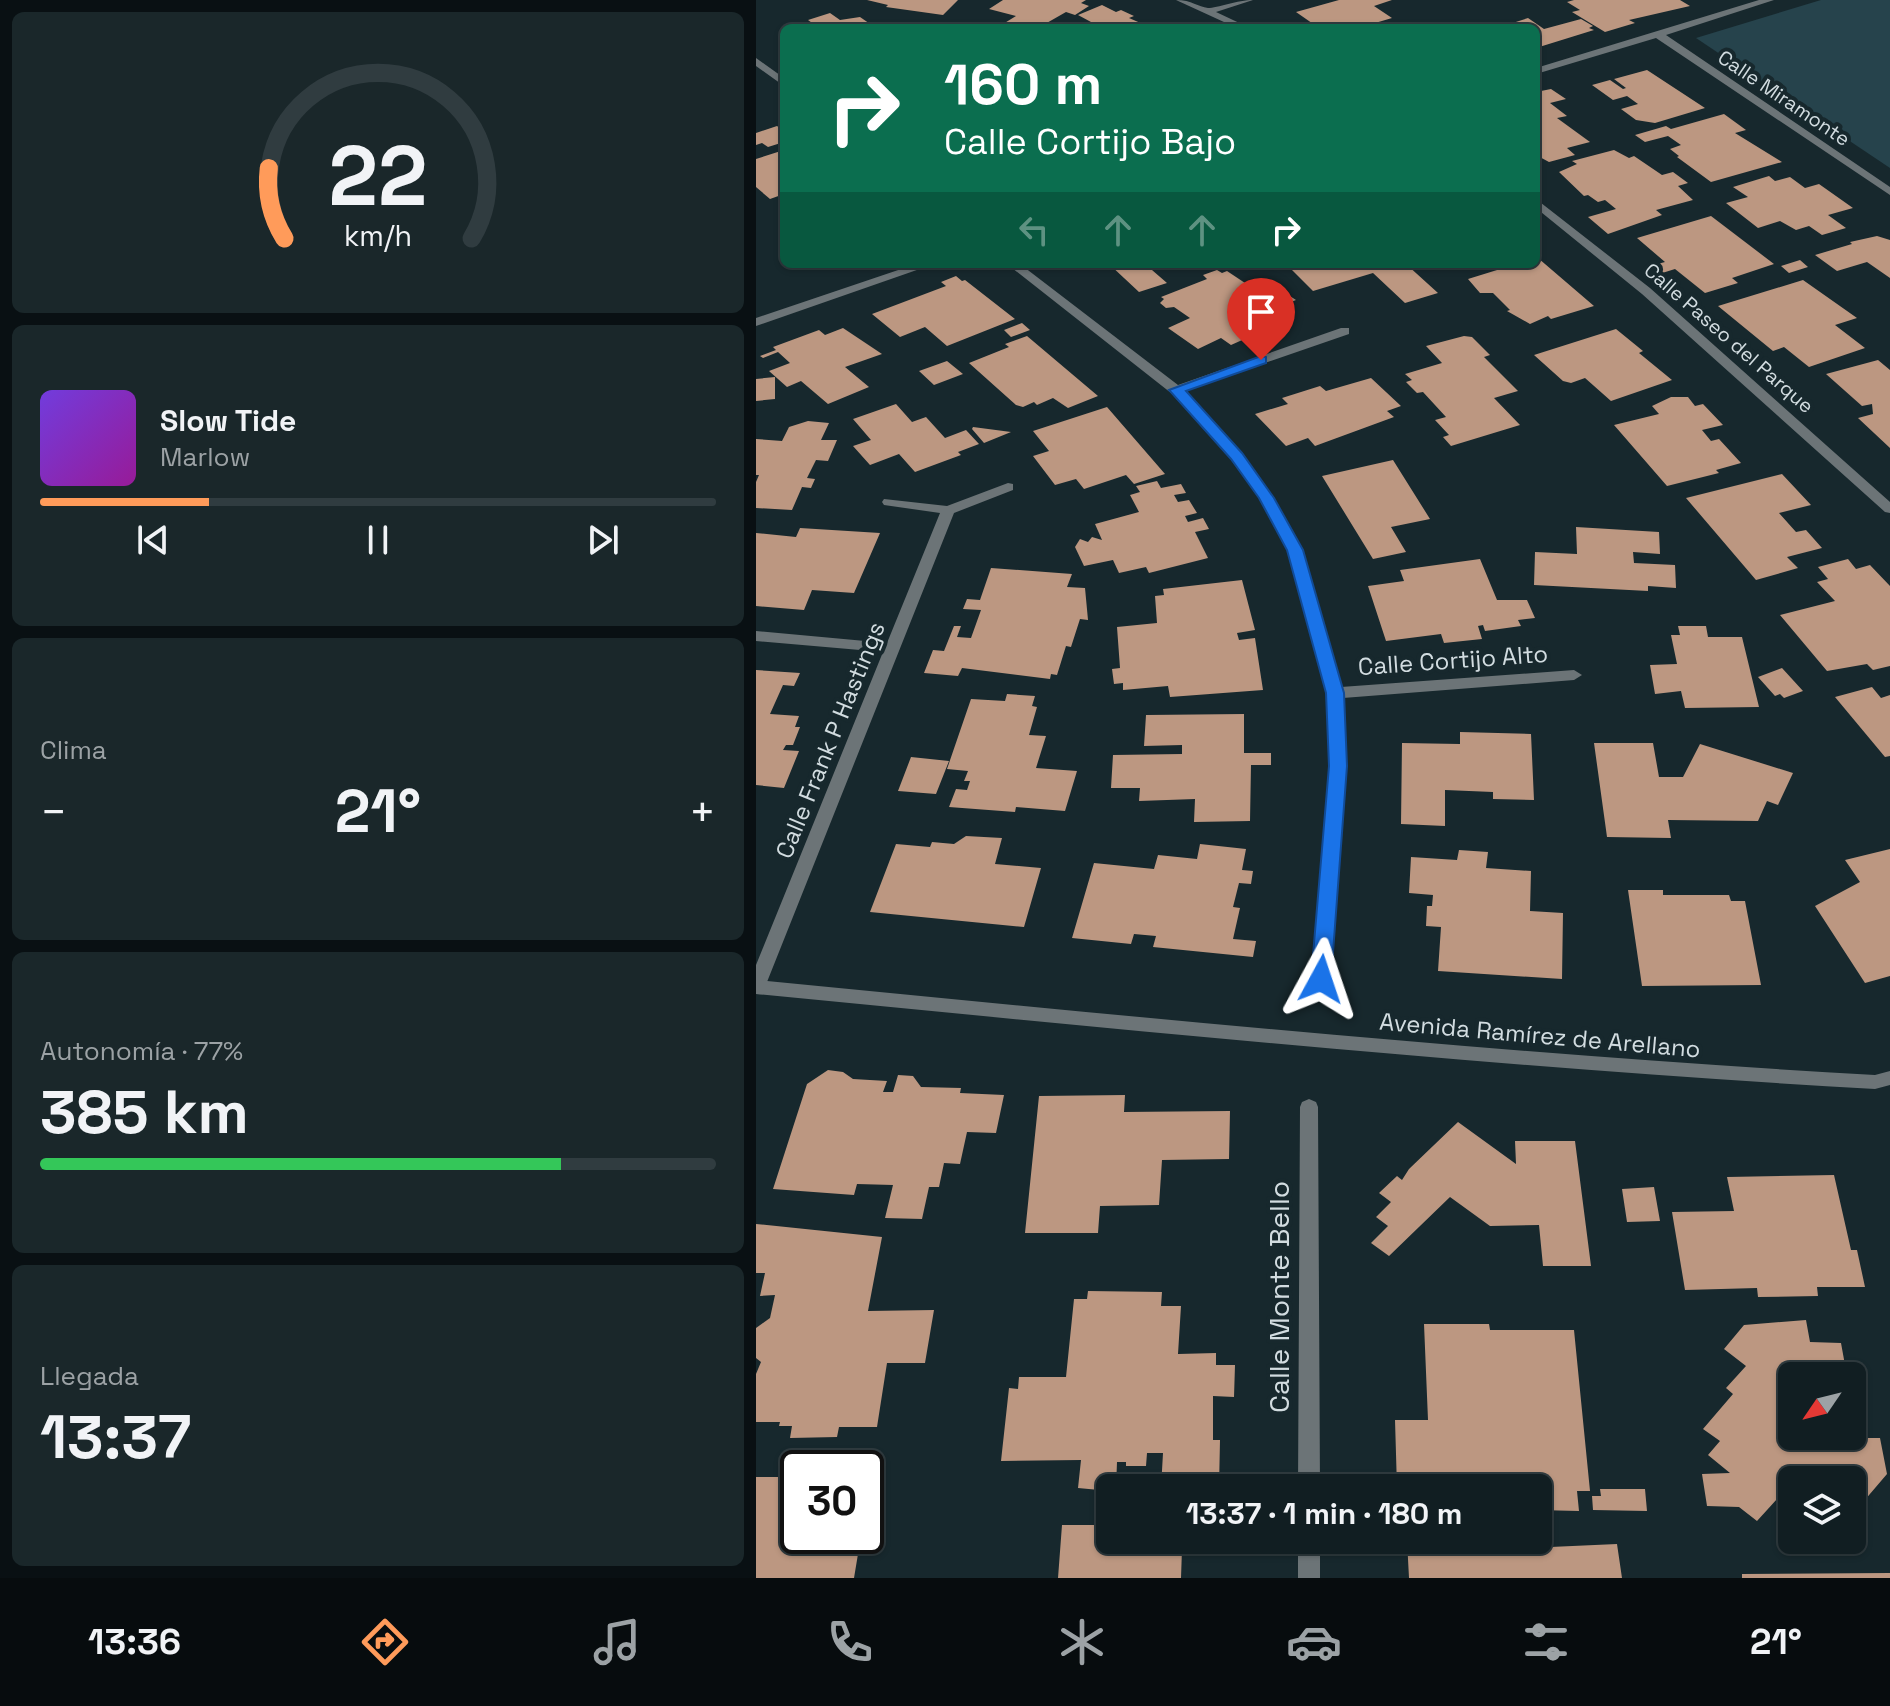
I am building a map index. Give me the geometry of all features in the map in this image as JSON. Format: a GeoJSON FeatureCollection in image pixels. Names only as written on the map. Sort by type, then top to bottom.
{"type":"FeatureCollection","features":[{"type":"Feature","properties":{"kind":"street"},"geometry":{"type":"LineString","coordinates":[[1181,0],[1236,24]]}},
{"type":"Feature","properties":{"kind":"street"},"geometry":{"type":"LineString","coordinates":[[1207,11],[1248,0]]}},
{"type":"Feature","properties":{"kind":"street"},"geometry":{"type":"LineString","coordinates":[[1540,70],[1769,0]]}},
{"type":"Feature","properties":{"kind":"street","name":"Calle Miramonte"},"geometry":{"type":"LineString","coordinates":[[1658,34],[1890,192]]}},
{"type":"Feature","properties":{"kind":"street"},"geometry":{"type":"LineString","coordinates":[[756,61],[780,80]]}},
{"type":"Feature","properties":{"kind":"street","name":"Calle Paseo del Parque"},"geometry":{"type":"LineString","coordinates":[[1540,205],[1646,291],[1890,509]]}},
{"type":"Feature","properties":{"kind":"street"},"geometry":{"type":"LineString","coordinates":[[756,322],[916,268]]}},
{"type":"Feature","properties":{"kind":"street"},"geometry":{"type":"LineString","coordinates":[[1018,268],[1176,390],[1237,456],[1266,498],[1295,550],[1335,693],[1338,766],[1321,979]]}},
{"type":"Feature","properties":{"kind":"street"},"geometry":{"type":"LineString","coordinates":[[1176,390],[1345,331]]}},
{"type":"Feature","properties":{"kind":"street"},"geometry":{"type":"LineString","coordinates":[[889,502],[948,510],[1008,487]]}},
{"type":"Feature","properties":{"kind":"street","name":"Calle Frank P Hastings"},"geometry":{"type":"LineString","coordinates":[[756,987],[948,510]]}},
{"type":"Feature","properties":{"kind":"street"},"geometry":{"type":"LineString","coordinates":[[756,636],[892,648]]}},
{"type":"Feature","properties":{"kind":"street","name":"Calle Cortijo Alto"},"geometry":{"type":"LineString","coordinates":[[1335,693],[1574,675]]}},
{"type":"Feature","properties":{"kind":"street","name":"Avenida Ramírez de Arellano"},"geometry":{"type":"LineString","coordinates":[[756,987],[1298,1039],[1736,1076],[1875,1082],[1890,1078]]}},
{"type":"Feature","properties":{"kind":"street","name":"Calle Monte Bello"},"geometry":{"type":"LineString","coordinates":[[1309,1107],[1309,1474]]}},
{"type":"Feature","properties":{"kind":"street"},"geometry":{"type":"LineString","coordinates":[[1309,1554],[1309,1578]]}},
{"type":"Feature","properties":{"kind":"shaded area"},"geometry":{"type":"Polygon","coordinates":[[[1821,0],[1890,0],[1890,168],[1696,38],[1821,0]]]}},
{"type":"Feature","properties":{"kind":"building"},"geometry":{"type":"Polygon","coordinates":[[[867,0],[958,0],[943,15],[886,7],[888,5],[867,0]]]}},
{"type":"Feature","properties":{"kind":"building"},"geometry":{"type":"Polygon","coordinates":[[[1003,0],[1086,0],[1081,3],[1089,6],[1075,15],[1066,12],[1045,24],[1003,24],[1016,16],[989,9],[1003,0]]]}},
{"type":"Feature","properties":{"kind":"building"},"geometry":{"type":"Polygon","coordinates":[[[1339,0],[1392,0],[1374,6],[1392,18],[1372,24],[1313,24],[1296,12],[1339,0]]]}},
{"type":"Feature","properties":{"kind":"building"},"geometry":{"type":"Polygon","coordinates":[[[1680,0],[1690,6],[1629,20],[1635,23],[1605,32],[1572,12],[1580,10],[1567,2],[1680,0]]]}},
{"type":"Feature","properties":{"kind":"building"},"geometry":{"type":"Polygon","coordinates":[[[1102,5],[1134,16],[1129,18],[1143,24],[1086,24],[1091,22],[1078,15],[1102,5]]]}},
{"type":"Feature","properties":{"kind":"building"},"geometry":{"type":"Polygon","coordinates":[[[830,13],[840,20],[860,17],[870,24],[814,24],[808,20],[830,13]]]}},
{"type":"Feature","properties":{"kind":"building"},"geometry":{"type":"Polygon","coordinates":[[[1528,18],[1537,24],[1509,24],[1528,18]]]}},
{"type":"Feature","properties":{"kind":"building"},"geometry":{"type":"Polygon","coordinates":[[[1581,19],[1593,26],[1589,28],[1594,30],[1540,47],[1540,26],[1544,29],[1581,19]]]}},
{"type":"Feature","properties":{"kind":"building"},"geometry":{"type":"Polygon","coordinates":[[[1647,70],[1705,108],[1655,123],[1636,120],[1621,109],[1638,104],[1627,96],[1613,100],[1592,85],[1610,80],[1623,89],[1626,88],[1614,79],[1647,70]]]}},
{"type":"Feature","properties":{"kind":"building"},"geometry":{"type":"Polygon","coordinates":[[[1551,89],[1566,99],[1550,103],[1567,116],[1557,118],[1590,142],[1567,148],[1575,155],[1549,162],[1540,157],[1540,91],[1551,89]]]}},
{"type":"Feature","properties":{"kind":"building"},"geometry":{"type":"Polygon","coordinates":[[[1724,114],[1746,130],[1735,133],[1782,162],[1711,182],[1677,157],[1670,149],[1681,145],[1668,136],[1645,142],[1635,135],[1666,126],[1671,129],[1724,114]]]}},
{"type":"Feature","properties":{"kind":"building"},"geometry":{"type":"Polygon","coordinates":[[[777,126],[780,128],[780,143],[768,147],[762,143],[756,145],[756,133],[777,126]]]}},
{"type":"Feature","properties":{"kind":"building"},"geometry":{"type":"Polygon","coordinates":[[[1614,150],[1629,158],[1634,156],[1662,175],[1673,172],[1688,183],[1678,186],[1693,200],[1656,210],[1662,215],[1608,234],[1588,217],[1616,209],[1605,200],[1598,202],[1588,195],[1584,196],[1559,172],[1577,164],[1572,161],[1614,150]]]}},
{"type":"Feature","properties":{"kind":"building"},"geometry":{"type":"Polygon","coordinates":[[[780,151],[780,195],[770,199],[756,187],[756,159],[780,151]]]}},
{"type":"Feature","properties":{"kind":"building"},"geometry":{"type":"Polygon","coordinates":[[[1769,176],[1775,181],[1790,177],[1805,188],[1819,184],[1853,208],[1828,215],[1846,228],[1822,235],[1809,226],[1796,230],[1780,221],[1758,228],[1726,203],[1748,197],[1733,187],[1769,176]]]}},
{"type":"Feature","properties":{"kind":"building"},"geometry":{"type":"Polygon","coordinates":[[[1711,216],[1774,264],[1732,278],[1738,283],[1705,293],[1675,269],[1659,274],[1650,266],[1665,262],[1637,238],[1711,216]]]}},
{"type":"Feature","properties":{"kind":"building"},"geometry":{"type":"Polygon","coordinates":[[[1877,236],[1890,240],[1890,278],[1867,262],[1837,271],[1815,255],[1852,244],[1850,242],[1877,236]]]}},
{"type":"Feature","properties":{"kind":"building"},"geometry":{"type":"Polygon","coordinates":[[[1540,260],[1594,306],[1551,319],[1548,316],[1530,324],[1507,311],[1510,310],[1493,293],[1480,293],[1468,279],[1504,268],[1540,268],[1540,260]]]}},
{"type":"Feature","properties":{"kind":"building"},"geometry":{"type":"Polygon","coordinates":[[[1800,260],[1808,267],[1789,273],[1781,266],[1800,260]]]}},
{"type":"Feature","properties":{"kind":"building"},"geometry":{"type":"Polygon","coordinates":[[[1113,268],[1159,268],[1152,270],[1167,283],[1139,292],[1113,268]]]}},
{"type":"Feature","properties":{"kind":"building"},"geometry":{"type":"Polygon","coordinates":[[[1290,268],[1410,268],[1438,293],[1405,303],[1373,273],[1313,291],[1290,268]]]}},
{"type":"Feature","properties":{"kind":"building"},"geometry":{"type":"Polygon","coordinates":[[[1217,270],[1222,273],[1227,271],[1260,293],[1276,287],[1296,300],[1264,313],[1271,318],[1259,323],[1267,329],[1231,345],[1221,338],[1198,349],[1168,328],[1190,318],[1174,307],[1166,308],[1160,303],[1164,299],[1161,297],[1207,279],[1203,275],[1217,270]]]}},
{"type":"Feature","properties":{"kind":"building"},"geometry":{"type":"Polygon","coordinates":[[[956,276],[1015,319],[947,346],[925,327],[900,337],[872,314],[946,286],[941,282],[956,276]]]}},
{"type":"Feature","properties":{"kind":"building"},"geometry":{"type":"Polygon","coordinates":[[[1803,280],[1857,318],[1835,325],[1865,348],[1809,367],[1784,347],[1773,351],[1718,306],[1803,280]]]}},
{"type":"Feature","properties":{"kind":"building"},"geometry":{"type":"Polygon","coordinates":[[[1022,323],[1030,330],[1011,337],[1004,330],[1022,323]]]}},
{"type":"Feature","properties":{"kind":"building"},"geometry":{"type":"Polygon","coordinates":[[[843,328],[882,354],[845,367],[869,387],[828,404],[801,381],[787,387],[769,371],[790,363],[778,352],[763,358],[760,356],[776,350],[773,347],[819,330],[825,335],[843,328]]]}},
{"type":"Feature","properties":{"kind":"building"},"geometry":{"type":"Polygon","coordinates":[[[1616,329],[1672,380],[1611,401],[1585,378],[1571,383],[1563,381],[1534,355],[1616,329]]]}},
{"type":"Feature","properties":{"kind":"building"},"geometry":{"type":"Polygon","coordinates":[[[1027,336],[1098,396],[1068,408],[1053,398],[1023,407],[1016,405],[969,363],[1027,336]]]}},
{"type":"Feature","properties":{"kind":"building"},"geometry":{"type":"Polygon","coordinates":[[[1464,336],[1472,337],[1490,355],[1484,357],[1518,391],[1494,398],[1520,425],[1451,446],[1443,437],[1449,435],[1435,420],[1446,417],[1423,392],[1417,393],[1406,382],[1412,380],[1405,374],[1442,363],[1426,346],[1464,336]]]}},
{"type":"Feature","properties":{"kind":"building"},"geometry":{"type":"Polygon","coordinates":[[[1878,360],[1890,370],[1890,448],[1858,418],[1873,414],[1872,404],[1862,406],[1826,374],[1878,360]]]}},
{"type":"Feature","properties":{"kind":"building"},"geometry":{"type":"Polygon","coordinates":[[[947,361],[963,374],[934,385],[919,371],[947,361]]]}},
{"type":"Feature","properties":{"kind":"building"},"geometry":{"type":"Polygon","coordinates":[[[775,377],[775,399],[756,401],[756,379],[775,377]]]}},
{"type":"Feature","properties":{"kind":"building"},"geometry":{"type":"Polygon","coordinates":[[[1371,378],[1401,406],[1387,411],[1394,417],[1315,446],[1308,438],[1286,446],[1255,414],[1288,404],[1282,398],[1320,386],[1326,391],[1371,378]]]}},
{"type":"Feature","properties":{"kind":"building"},"geometry":{"type":"Polygon","coordinates":[[[1671,397],[1688,397],[1695,406],[1703,404],[1723,425],[1702,430],[1711,441],[1719,439],[1741,463],[1716,470],[1719,473],[1667,486],[1614,425],[1659,414],[1652,406],[1671,397]]]}},
{"type":"Feature","properties":{"kind":"building"},"geometry":{"type":"Polygon","coordinates":[[[896,404],[912,422],[926,417],[945,438],[966,430],[979,444],[958,452],[961,455],[915,472],[899,454],[870,465],[853,446],[871,440],[853,419],[896,404]]]}},
{"type":"Feature","properties":{"kind":"building"},"geometry":{"type":"Polygon","coordinates":[[[1107,407],[1165,474],[1134,484],[1126,475],[1084,489],[1076,479],[1055,485],[1033,456],[1049,451],[1033,431],[1107,407]]]}},
{"type":"Feature","properties":{"kind":"building"},"geometry":{"type":"Polygon","coordinates":[[[808,421],[829,423],[821,440],[837,440],[828,461],[816,460],[807,478],[815,479],[811,488],[802,487],[792,510],[756,508],[759,475],[756,475],[756,439],[782,441],[789,427],[808,421]]]}},
{"type":"Feature","properties":{"kind":"building"},"geometry":{"type":"Polygon","coordinates":[[[973,427],[1011,432],[984,443],[973,427]]]}},
{"type":"Feature","properties":{"kind":"building"},"geometry":{"type":"Polygon","coordinates":[[[1393,460],[1430,519],[1391,527],[1406,552],[1373,559],[1322,476],[1393,460]]]}},
{"type":"Feature","properties":{"kind":"building"},"geometry":{"type":"Polygon","coordinates":[[[1782,474],[1811,505],[1779,513],[1796,532],[1806,530],[1822,548],[1787,557],[1798,568],[1756,580],[1686,498],[1782,474]]]}},
{"type":"Feature","properties":{"kind":"building"},"geometry":{"type":"Polygon","coordinates":[[[1157,481],[1161,488],[1181,484],[1186,493],[1174,495],[1178,502],[1189,500],[1197,513],[1185,516],[1188,522],[1203,518],[1209,529],[1195,532],[1208,558],[1149,573],[1146,567],[1119,573],[1113,560],[1084,566],[1075,547],[1080,539],[1088,542],[1092,537],[1102,540],[1095,524],[1139,512],[1130,495],[1140,492],[1136,486],[1157,481]]]}},
{"type":"Feature","properties":{"kind":"building"},"geometry":{"type":"Polygon","coordinates":[[[1576,527],[1659,532],[1660,554],[1633,552],[1634,563],[1675,565],[1676,588],[1648,586],[1648,591],[1534,585],[1535,552],[1577,554],[1576,527]]]}},
{"type":"Feature","properties":{"kind":"building"},"geometry":{"type":"Polygon","coordinates":[[[800,528],[880,533],[854,593],[812,590],[804,610],[756,606],[756,533],[796,537],[800,528]]]}},
{"type":"Feature","properties":{"kind":"building"},"geometry":{"type":"Polygon","coordinates":[[[1480,559],[1497,600],[1527,600],[1535,618],[1518,620],[1521,626],[1485,631],[1483,625],[1478,626],[1482,639],[1444,643],[1441,634],[1386,641],[1368,586],[1404,581],[1400,570],[1480,559]]]}},
{"type":"Feature","properties":{"kind":"building"},"geometry":{"type":"Polygon","coordinates":[[[1848,559],[1856,569],[1870,565],[1890,586],[1890,666],[1873,670],[1867,664],[1827,671],[1780,615],[1835,601],[1817,582],[1828,579],[1818,567],[1848,559]]]}},
{"type":"Feature","properties":{"kind":"building"},"geometry":{"type":"Polygon","coordinates":[[[991,568],[1072,574],[1067,587],[1085,588],[1088,620],[1080,619],[1071,647],[1066,646],[1057,675],[1051,674],[1050,679],[962,668],[958,676],[924,673],[933,650],[944,651],[954,626],[961,626],[957,637],[971,638],[981,610],[963,609],[967,599],[980,600],[991,568]]]}},
{"type":"Feature","properties":{"kind":"building"},"geometry":{"type":"Polygon","coordinates":[[[1242,580],[1255,630],[1237,633],[1239,640],[1255,638],[1263,690],[1170,697],[1168,686],[1123,690],[1123,683],[1114,684],[1112,669],[1120,668],[1117,627],[1157,623],[1155,596],[1164,595],[1163,589],[1242,580]]]}},
{"type":"Feature","properties":{"kind":"building"},"geometry":{"type":"Polygon","coordinates":[[[1678,626],[1706,626],[1708,637],[1742,637],[1759,707],[1685,708],[1681,691],[1655,694],[1650,665],[1677,664],[1671,635],[1680,635],[1678,626]]]}},
{"type":"Feature","properties":{"kind":"building"},"geometry":{"type":"Polygon","coordinates":[[[1782,668],[1803,691],[1784,698],[1780,694],[1775,696],[1758,677],[1782,668]]]}},
{"type":"Feature","properties":{"kind":"building"},"geometry":{"type":"Polygon","coordinates":[[[756,670],[800,673],[794,686],[783,685],[770,714],[799,716],[795,727],[800,727],[793,745],[786,745],[783,750],[799,751],[784,788],[756,785],[756,670]]]}},
{"type":"Feature","properties":{"kind":"building"},"geometry":{"type":"Polygon","coordinates":[[[1872,687],[1881,698],[1890,695],[1890,756],[1885,757],[1835,697],[1872,687]]]}},
{"type":"Feature","properties":{"kind":"building"},"geometry":{"type":"Polygon","coordinates":[[[1007,694],[1035,696],[1032,706],[1037,707],[1029,735],[1046,736],[1036,768],[1077,771],[1065,811],[1016,807],[1015,812],[949,807],[956,789],[967,790],[970,781],[964,781],[968,771],[947,769],[971,699],[1005,701],[1007,694]]]}},
{"type":"Feature","properties":{"kind":"building"},"geometry":{"type":"Polygon","coordinates":[[[1244,714],[1244,753],[1271,753],[1271,765],[1251,765],[1250,821],[1194,822],[1195,799],[1139,801],[1140,788],[1111,788],[1113,755],[1182,754],[1182,745],[1144,746],[1146,715],[1244,714]]]}},
{"type":"Feature","properties":{"kind":"building"},"geometry":{"type":"Polygon","coordinates":[[[1460,732],[1531,734],[1534,800],[1493,799],[1493,792],[1445,790],[1445,826],[1401,824],[1402,743],[1460,744],[1460,732]]]}},
{"type":"Feature","properties":{"kind":"building"},"geometry":{"type":"Polygon","coordinates":[[[1594,743],[1653,743],[1659,777],[1683,777],[1700,744],[1793,773],[1778,805],[1767,801],[1758,821],[1668,820],[1671,838],[1607,837],[1594,743]]]}},
{"type":"Feature","properties":{"kind":"building"},"geometry":{"type":"Polygon","coordinates":[[[911,757],[949,761],[936,794],[898,791],[911,757]]]}},
{"type":"Feature","properties":{"kind":"building"},"geometry":{"type":"Polygon","coordinates":[[[966,836],[1002,838],[995,864],[1041,868],[1024,927],[870,912],[896,844],[930,847],[932,842],[954,844],[966,836]]]}},
{"type":"Feature","properties":{"kind":"building"},"geometry":{"type":"Polygon","coordinates":[[[1200,844],[1246,849],[1242,870],[1253,871],[1251,884],[1239,883],[1233,907],[1240,908],[1233,939],[1256,941],[1253,957],[1153,947],[1156,936],[1134,934],[1131,944],[1072,938],[1094,863],[1154,869],[1158,855],[1197,859],[1200,844]]]}},
{"type":"Feature","properties":{"kind":"building"},"geometry":{"type":"Polygon","coordinates":[[[1890,849],[1890,976],[1865,983],[1815,906],[1860,882],[1845,860],[1890,849]]]}},
{"type":"Feature","properties":{"kind":"building"},"geometry":{"type":"Polygon","coordinates":[[[1459,850],[1488,852],[1486,868],[1531,871],[1530,911],[1563,913],[1562,979],[1438,971],[1441,927],[1426,926],[1427,906],[1432,906],[1433,895],[1409,893],[1411,857],[1457,860],[1459,850]]]}},
{"type":"Feature","properties":{"kind":"building"},"geometry":{"type":"Polygon","coordinates":[[[1628,890],[1663,890],[1663,895],[1729,895],[1731,901],[1745,901],[1761,985],[1642,986],[1628,890]]]}},
{"type":"Feature","properties":{"kind":"building"},"geometry":{"type":"Polygon","coordinates":[[[828,1070],[843,1072],[853,1079],[887,1081],[883,1092],[893,1092],[898,1075],[913,1076],[921,1087],[961,1088],[960,1093],[1004,1095],[996,1133],[967,1132],[960,1164],[944,1163],[939,1187],[929,1187],[922,1219],[885,1218],[893,1185],[857,1184],[854,1195],[773,1189],[807,1084],[828,1070]]]}},
{"type":"Feature","properties":{"kind":"building"},"geometry":{"type":"Polygon","coordinates":[[[1125,1095],[1124,1112],[1230,1111],[1229,1159],[1162,1160],[1159,1205],[1100,1206],[1098,1233],[1025,1233],[1039,1096],[1125,1095]]]}},
{"type":"Feature","properties":{"kind":"building"},"geometry":{"type":"Polygon","coordinates":[[[1458,1122],[1516,1164],[1515,1141],[1575,1141],[1591,1266],[1543,1266],[1539,1225],[1490,1226],[1450,1197],[1389,1256],[1371,1243],[1388,1226],[1376,1217],[1391,1202],[1379,1193],[1397,1176],[1402,1180],[1409,1169],[1458,1122]]]}},
{"type":"Feature","properties":{"kind":"building"},"geometry":{"type":"Polygon","coordinates":[[[1834,1175],[1851,1250],[1857,1250],[1865,1287],[1817,1287],[1818,1296],[1758,1297],[1757,1288],[1685,1290],[1672,1212],[1734,1211],[1727,1177],[1834,1175]]]}},
{"type":"Feature","properties":{"kind":"building"},"geometry":{"type":"Polygon","coordinates":[[[1654,1187],[1660,1221],[1627,1222],[1622,1189],[1654,1187]]]}},
{"type":"Feature","properties":{"kind":"building"},"geometry":{"type":"Polygon","coordinates":[[[756,1224],[882,1237],[868,1311],[934,1310],[925,1363],[887,1363],[877,1427],[839,1427],[837,1437],[790,1438],[792,1426],[779,1426],[780,1422],[756,1422],[756,1374],[761,1362],[756,1358],[756,1328],[770,1318],[775,1295],[760,1296],[765,1273],[756,1273],[756,1224]]]}},
{"type":"Feature","properties":{"kind":"building"},"geometry":{"type":"Polygon","coordinates":[[[1088,1291],[1162,1292],[1161,1306],[1181,1306],[1178,1354],[1216,1353],[1216,1365],[1235,1365],[1234,1397],[1213,1396],[1213,1440],[1220,1440],[1219,1474],[1162,1474],[1163,1453],[1147,1453],[1146,1466],[1126,1466],[1126,1462],[1117,1462],[1117,1474],[1096,1474],[1096,1490],[1078,1488],[1081,1460],[1001,1461],[1009,1388],[1018,1389],[1019,1377],[1066,1377],[1074,1299],[1087,1299],[1088,1291]]]}},
{"type":"Feature","properties":{"kind":"building"},"geometry":{"type":"Polygon","coordinates":[[[1806,1320],[1810,1342],[1841,1343],[1844,1362],[1778,1362],[1778,1450],[1866,1450],[1866,1438],[1880,1438],[1887,1474],[1866,1499],[1866,1466],[1778,1466],[1778,1498],[1757,1521],[1739,1507],[1707,1506],[1702,1474],[1730,1473],[1708,1455],[1720,1441],[1703,1429],[1733,1394],[1726,1388],[1746,1366],[1724,1349],[1744,1325],[1806,1320]]]}},
{"type":"Feature","properties":{"kind":"building"},"geometry":{"type":"Polygon","coordinates":[[[1424,1324],[1489,1324],[1490,1330],[1574,1330],[1590,1491],[1577,1491],[1579,1511],[1552,1510],[1552,1474],[1397,1474],[1395,1420],[1428,1420],[1424,1324]]]}},
{"type":"Feature","properties":{"kind":"building"},"geometry":{"type":"Polygon","coordinates":[[[756,1477],[780,1477],[780,1554],[858,1554],[854,1578],[756,1578],[756,1477]]]}},
{"type":"Feature","properties":{"kind":"building"},"geometry":{"type":"Polygon","coordinates":[[[1600,1489],[1645,1489],[1647,1511],[1593,1510],[1592,1496],[1601,1496],[1600,1489]]]}},
{"type":"Feature","properties":{"kind":"building"},"geometry":{"type":"Polygon","coordinates":[[[1062,1525],[1096,1525],[1096,1554],[1182,1554],[1181,1578],[1058,1578],[1062,1525]]]}},
{"type":"Feature","properties":{"kind":"building"},"geometry":{"type":"Polygon","coordinates":[[[1617,1544],[1622,1578],[1409,1578],[1408,1554],[1552,1554],[1552,1547],[1617,1544]]]}},
{"type":"Feature","properties":{"kind":"building"},"geometry":{"type":"Polygon","coordinates":[[[1890,1573],[1890,1578],[1742,1578],[1742,1574],[1890,1573]]]}},
{"type":"Feature","properties":{"kind":"route"},"geometry":{"type":"LineString","coordinates":[[1261,360],[1176,390],[1237,456],[1266,498],[1295,550],[1335,693],[1338,766],[1321,979]]}}]}
